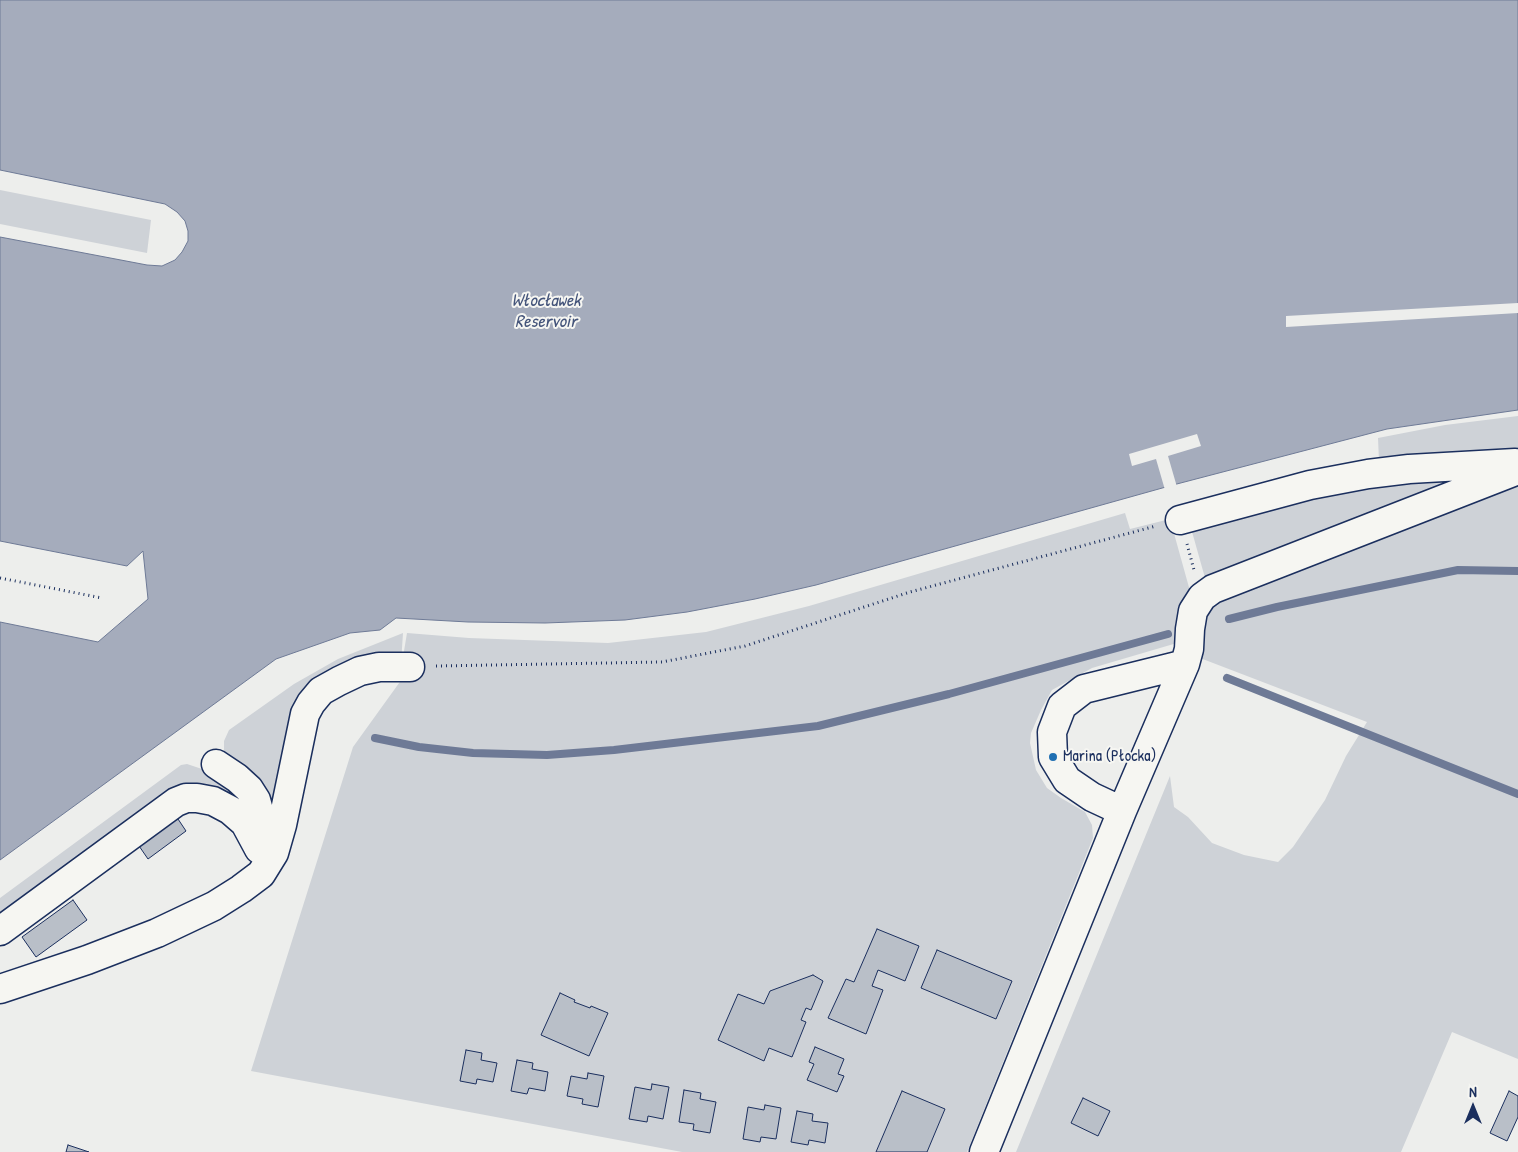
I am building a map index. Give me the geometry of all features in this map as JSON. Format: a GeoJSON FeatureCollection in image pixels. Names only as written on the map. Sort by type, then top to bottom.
{"type":"FeatureCollection","features":[{"type":"Feature","properties":{"kind":"lane"},"geometry":{"type":"LineString","coordinates":[[1180,520],[1310,485],[1368,474],[1410,468],[1518,463]]}},
{"type":"Feature","properties":{"kind":"lane"},"geometry":{"type":"LineString","coordinates":[[984,1152],[1122,811],[1185,664],[1189,649],[1193,611],[1202,597],[1213,589],[1518,470]]}},
{"type":"Feature","properties":{"kind":"lane"},"geometry":{"type":"LineString","coordinates":[[1122,811],[1092,797],[1067,780],[1053,757],[1052,732],[1062,706],[1084,689],[1185,664]]}},
{"type":"Feature","properties":{"kind":"lane"},"geometry":{"type":"LineString","coordinates":[[0,989],[87,960],[157,933],[214,906],[261,874],[274,853],[282,825],[305,714],[311,703],[321,692],[338,681],[360,671],[378,667],[410,667]]}},
{"type":"Feature","properties":{"kind":"lane"},"geometry":{"type":"LineString","coordinates":[[216,764],[238,778],[248,789],[256,800],[261,818],[259,849],[250,875],[241,889]]}},
{"type":"Feature","properties":{"kind":"lane"},"geometry":{"type":"LineString","coordinates":[[0,931],[176,802],[186,798],[213,801],[230,810],[245,823],[259,849]]}},
{"type":"Feature","properties":{"kind":"path"},"geometry":{"type":"LineString","coordinates":[[410,667],[662,662],[745,646],[910,592],[1180,520],[1202,597]]}},
{"type":"Feature","properties":{"kind":"path"},"geometry":{"type":"LineString","coordinates":[[0,578],[102,598]]}},
{"type":"Feature","properties":{"kind":"shaded area"},"geometry":{"type":"Polygon","coordinates":[[[0,190],[151,220],[147,253],[0,224],[0,190]]]}},
{"type":"Feature","properties":{"kind":"shaded area"},"geometry":{"type":"Polygon","coordinates":[[[1518,416],[1518,449],[1379,461],[1378,438],[1445,425],[1518,416]]]}},
{"type":"Feature","properties":{"kind":"shaded area"},"geometry":{"type":"Polygon","coordinates":[[[1483,469],[1207,585],[1189,521],[1302,493],[1483,469]]]}},
{"type":"Feature","properties":{"kind":"shaded area"},"geometry":{"type":"Polygon","coordinates":[[[1518,479],[1518,1059],[1452,1032],[1401,1152],[1016,1152],[1170,776],[1174,807],[1188,817],[1212,843],[1244,855],[1278,862],[1293,847],[1325,800],[1346,756],[1367,722],[1200,658],[1200,640],[1209,611],[1216,602],[1518,479]]]}},
{"type":"Feature","properties":{"kind":"shaded area"},"geometry":{"type":"Polygon","coordinates":[[[1125,513],[1130,529],[1170,519],[1190,591],[1184,600],[1175,624],[1177,643],[1092,668],[1052,690],[1031,733],[1030,743],[1036,770],[1047,788],[1085,812],[1092,825],[1093,838],[967,1152],[682,1152],[251,1071],[353,747],[407,672],[404,651],[407,633],[469,638],[608,643],[706,632],[809,606],[1125,513]]]}},
{"type":"Feature","properties":{"kind":"shaded area"},"geometry":{"type":"Polygon","coordinates":[[[403,633],[401,663],[336,676],[275,804],[271,805],[224,752],[224,741],[229,730],[294,684],[338,659],[403,633]]]}},
{"type":"Feature","properties":{"kind":"shaded area"},"geometry":{"type":"Polygon","coordinates":[[[187,764],[202,769],[219,780],[239,798],[245,810],[208,788],[0,922],[0,898],[181,765],[187,764]]]}},
{"type":"Feature","properties":{"kind":"water","name":"Włocławek Reservoir"},"geometry":{"type":"Polygon","coordinates":[[[0,0],[1518,0],[1518,410],[1387,429],[1173,485],[816,585],[687,612],[625,620],[545,623],[468,622],[396,618],[380,630],[350,633],[276,659],[0,860],[0,622],[98,642],[148,599],[143,551],[127,566],[0,541],[0,237],[147,265],[162,266],[175,260],[182,252],[188,241],[188,231],[185,221],[177,212],[165,204],[0,170],[0,0]]]}},
{"type":"Feature","properties":{"kind":"pier"},"geometry":{"type":"Polygon","coordinates":[[[1518,303],[1518,313],[1286,327],[1286,316],[1518,303]]]}},
{"type":"Feature","properties":{"kind":"pier"},"geometry":{"type":"Polygon","coordinates":[[[1197,434],[1201,446],[1168,456],[1177,487],[1165,490],[1156,459],[1132,466],[1129,454],[1197,434]]]}},
{"type":"Feature","properties":{"kind":"building"},"geometry":{"type":"Polygon","coordinates":[[[176,816],[186,831],[148,859],[137,843],[176,816]]]}},
{"type":"Feature","properties":{"kind":"building"},"geometry":{"type":"Polygon","coordinates":[[[73,900],[87,920],[36,957],[22,937],[73,900]]]}},
{"type":"Feature","properties":{"kind":"building"},"geometry":{"type":"Polygon","coordinates":[[[877,929],[919,946],[905,981],[878,970],[872,986],[883,990],[866,1034],[828,1018],[846,979],[854,982],[877,929]]]}},
{"type":"Feature","properties":{"kind":"building"},"geometry":{"type":"Polygon","coordinates":[[[937,950],[1012,981],[996,1019],[921,988],[937,950]]]}},
{"type":"Feature","properties":{"kind":"building"},"geometry":{"type":"Polygon","coordinates":[[[813,975],[823,981],[811,1010],[806,1008],[801,1020],[806,1022],[792,1057],[769,1048],[764,1061],[718,1040],[738,994],[764,1004],[770,991],[813,975]]]}},
{"type":"Feature","properties":{"kind":"building"},"geometry":{"type":"Polygon","coordinates":[[[560,993],[575,1000],[574,1002],[608,1013],[589,1056],[541,1035],[560,993]]]}},
{"type":"Feature","properties":{"kind":"building"},"geometry":{"type":"Polygon","coordinates":[[[815,1047],[844,1059],[838,1074],[844,1076],[837,1092],[807,1080],[814,1064],[809,1062],[815,1047]]]}},
{"type":"Feature","properties":{"kind":"building"},"geometry":{"type":"Polygon","coordinates":[[[466,1050],[482,1053],[481,1060],[497,1063],[493,1082],[477,1079],[476,1084],[460,1081],[466,1050]]]}},
{"type":"Feature","properties":{"kind":"building"},"geometry":{"type":"Polygon","coordinates":[[[517,1060],[533,1063],[532,1069],[548,1072],[545,1091],[529,1088],[527,1094],[511,1091],[517,1060]]]}},
{"type":"Feature","properties":{"kind":"building"},"geometry":{"type":"Polygon","coordinates":[[[588,1073],[604,1076],[598,1107],[582,1104],[583,1099],[567,1096],[571,1076],[587,1079],[588,1073]]]}},
{"type":"Feature","properties":{"kind":"building"},"geometry":{"type":"Polygon","coordinates":[[[652,1084],[669,1087],[663,1119],[648,1116],[647,1122],[629,1119],[635,1087],[651,1090],[652,1084]]]}},
{"type":"Feature","properties":{"kind":"building"},"geometry":{"type":"Polygon","coordinates":[[[684,1090],[701,1093],[700,1099],[716,1102],[710,1133],[693,1130],[694,1124],[679,1122],[684,1090]]]}},
{"type":"Feature","properties":{"kind":"building"},"geometry":{"type":"Polygon","coordinates":[[[902,1091],[945,1109],[927,1152],[876,1152],[902,1091]]]}},
{"type":"Feature","properties":{"kind":"building"},"geometry":{"type":"Polygon","coordinates":[[[1509,1091],[1518,1096],[1518,1117],[1507,1141],[1490,1133],[1509,1091]]]}},
{"type":"Feature","properties":{"kind":"building"},"geometry":{"type":"Polygon","coordinates":[[[1083,1098],[1110,1111],[1098,1136],[1071,1123],[1083,1098]]]}},
{"type":"Feature","properties":{"kind":"building"},"geometry":{"type":"Polygon","coordinates":[[[765,1105],[781,1108],[776,1139],[761,1137],[760,1142],[743,1139],[748,1107],[764,1110],[765,1105]]]}},
{"type":"Feature","properties":{"kind":"building"},"geometry":{"type":"Polygon","coordinates":[[[797,1111],[813,1114],[812,1121],[828,1123],[825,1143],[809,1140],[808,1145],[791,1142],[797,1111]]]}},
{"type":"Feature","properties":{"kind":"building"},"geometry":{"type":"Polygon","coordinates":[[[68,1145],[89,1152],[66,1152],[68,1145]]]}},
{"type":"Feature","properties":{"kind":"waterway"},"geometry":{"type":"LineString","coordinates":[[1229,619],[1277,607],[1458,570],[1518,571]]}},
{"type":"Feature","properties":{"kind":"waterway"},"geometry":{"type":"LineString","coordinates":[[375,738],[419,747],[473,753],[547,755],[614,750],[818,726],[949,694],[1168,634]]}},
{"type":"Feature","properties":{"kind":"waterway"},"geometry":{"type":"LineString","coordinates":[[1227,678],[1518,794]]}},
{"type":"Feature","properties":{"kind":"place","name":"Marina (Płocka)"},"geometry":{"type":"Point","coordinates":[1053,757]}}]}
